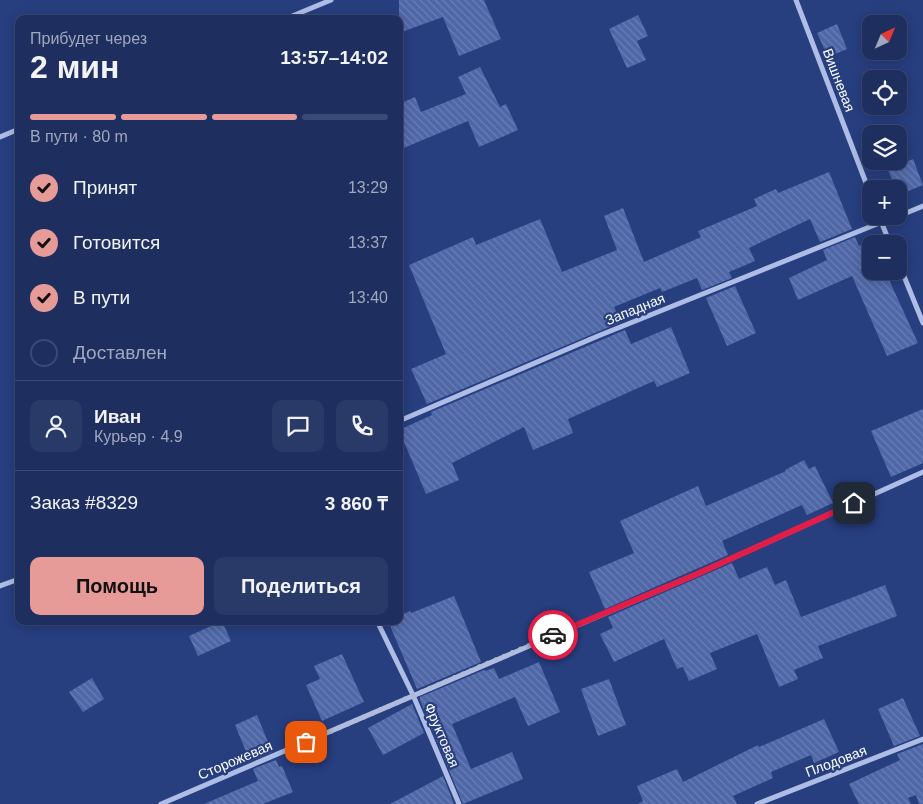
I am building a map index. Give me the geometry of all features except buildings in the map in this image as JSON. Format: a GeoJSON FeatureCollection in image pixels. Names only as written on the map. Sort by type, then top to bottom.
{"type":"FeatureCollection","features":[{"type":"Feature","properties":{"kind":"street"},"geometry":{"type":"LineString","coordinates":[[294,15],[330,0]]}},
{"type":"Feature","properties":{"kind":"street","name":"Вишневая"},"geometry":{"type":"LineString","coordinates":[[796,0],[865,180]]}},
{"type":"Feature","properties":{"kind":"street"},"geometry":{"type":"LineString","coordinates":[[0,137],[15,131]]}},
{"type":"Feature","properties":{"kind":"street","name":"Западная"},"geometry":{"type":"LineString","coordinates":[[907,212],[923,206]]}},
{"type":"Feature","properties":{"kind":"street","name":"Западная"},"geometry":{"type":"LineString","coordinates":[[403,419],[598,336],[875,225]]}},
{"type":"Feature","properties":{"kind":"street"},"geometry":{"type":"LineString","coordinates":[[906,280],[923,323]]}},
{"type":"Feature","properties":{"kind":"street","name":"Сторожевая"},"geometry":{"type":"LineString","coordinates":[[161,804],[688,578],[923,472]]}},
{"type":"Feature","properties":{"kind":"street"},"geometry":{"type":"LineString","coordinates":[[0,586],[15,580]]}},
{"type":"Feature","properties":{"kind":"street","name":"Фруктовая"},"geometry":{"type":"LineString","coordinates":[[379,625],[413,695],[459,804]]}},
{"type":"Feature","properties":{"kind":"street","name":"Плодовая"},"geometry":{"type":"LineString","coordinates":[[757,804],[923,739]]}},
{"type":"Feature","properties":{"kind":"way so far"},"geometry":{"type":"LineString","coordinates":[[306,742],[553,635]]}},
{"type":"Feature","properties":{"kind":"route"},"geometry":{"type":"LineString","coordinates":[[553,635],[697,574],[854,503]]}}]}
